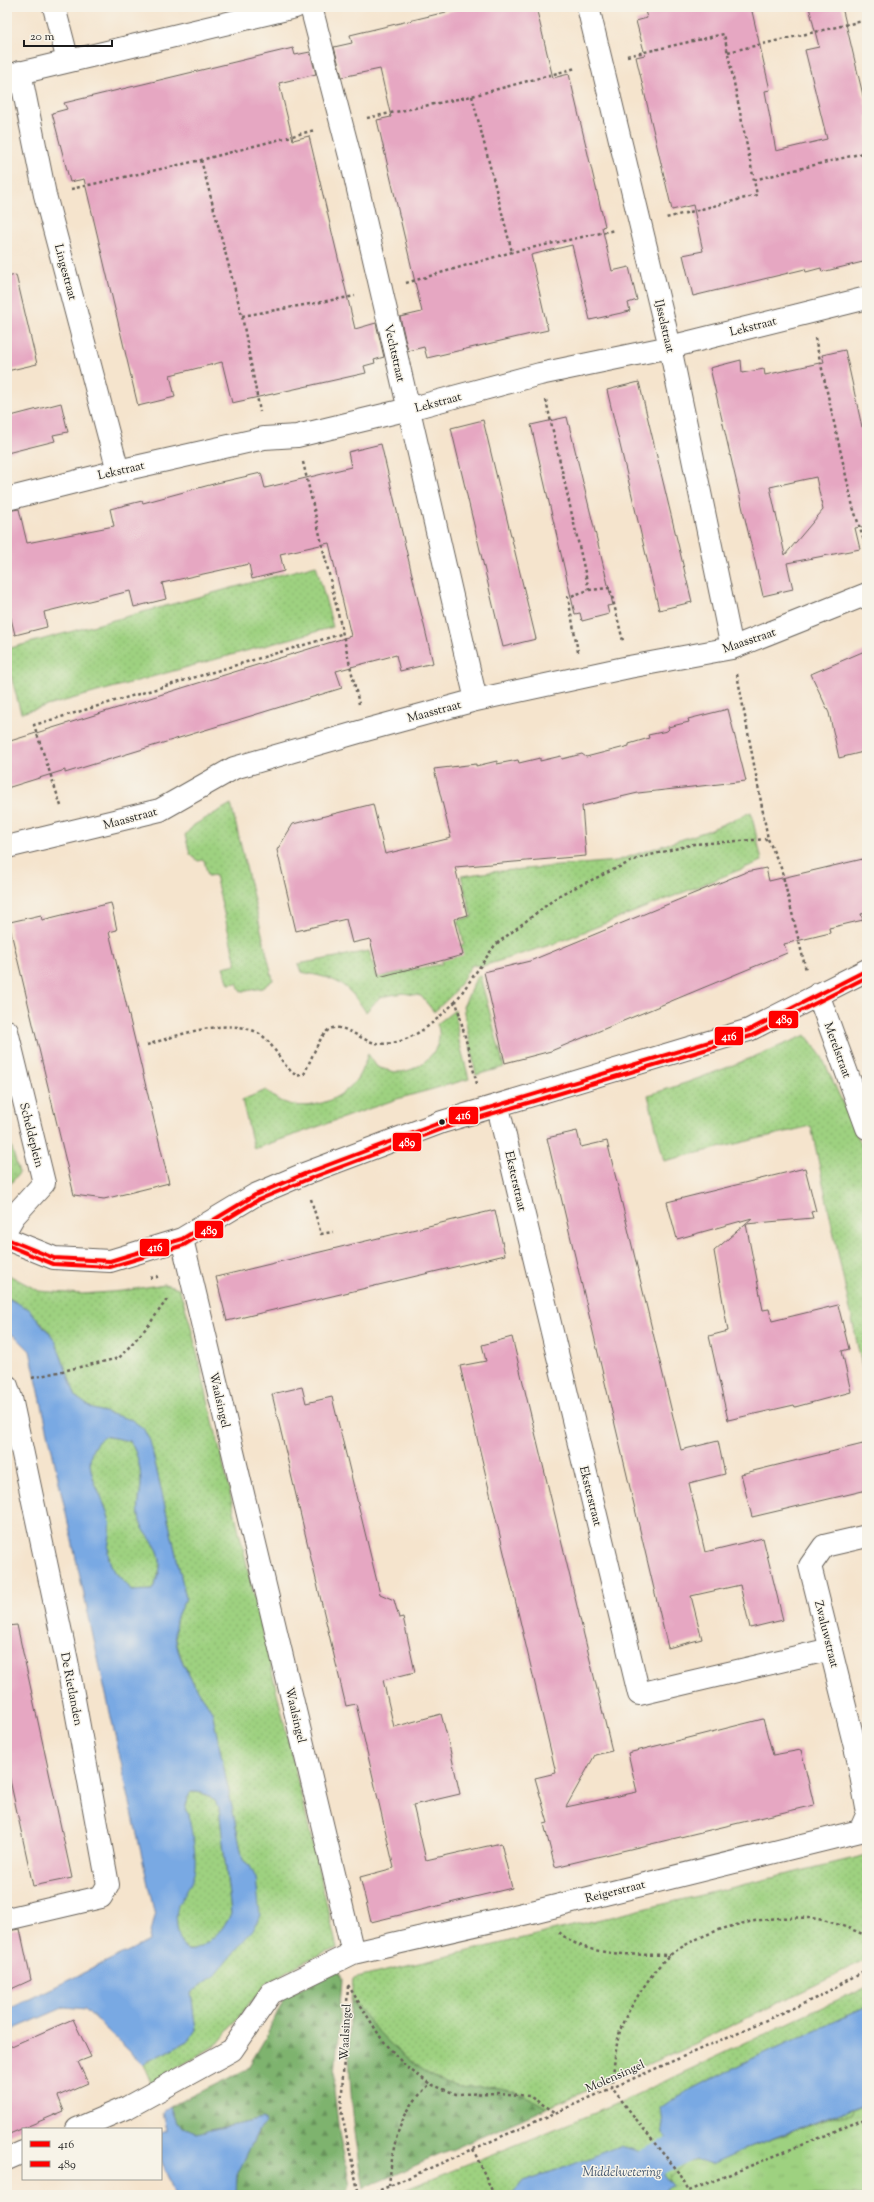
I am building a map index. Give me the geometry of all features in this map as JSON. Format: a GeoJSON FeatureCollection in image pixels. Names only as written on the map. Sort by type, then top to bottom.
{"type":"FeatureCollection","features":[{"type":"Feature","properties":{"kind":"street"},"geometry":{"type":"LineString","coordinates":[[54,7],[68,61]]}},
{"type":"Feature","properties":{"kind":"street"},"geometry":{"type":"LineString","coordinates":[[14,74],[295,7]]}},
{"type":"Feature","properties":{"kind":"street","name":"Vechtstraat"},"geometry":{"type":"LineString","coordinates":[[311,7],[342,123],[476,700]]}},
{"type":"Feature","properties":{"kind":"street","name":"IJsselstraat"},"geometry":{"type":"LineString","coordinates":[[588,7],[670,347],[732,648]]}},
{"type":"Feature","properties":{"kind":"street","name":"Lingestraat"},"geometry":{"type":"LineString","coordinates":[[14,74],[118,471]]}},
{"type":"Feature","properties":{"kind":"street","name":"Lekstraat"},"geometry":{"type":"LineString","coordinates":[[7,499],[118,471],[264,438],[297,436],[409,410],[540,374],[670,347],[867,298]]}},
{"type":"Feature","properties":{"kind":"street","name":"Maasstraat"},"geometry":{"type":"LineString","coordinates":[[7,847],[70,834],[160,810],[234,768],[366,730],[476,700],[629,667],[732,648],[867,594]]}},
{"type":"Feature","properties":{"kind":"street"},"geometry":{"type":"LineString","coordinates":[[7,1239],[54,1258],[110,1261],[182,1239],[255,1195],[304,1174],[442,1122],[749,1030],[867,970]]}},
{"type":"Feature","properties":{"kind":"street","name":"Merelstraat"},"geometry":{"type":"LineString","coordinates":[[818,994],[867,1128]]}},
{"type":"Feature","properties":{"kind":"street","name":"Scheldeplein"},"geometry":{"type":"LineString","coordinates":[[7,1031],[44,1183],[14,1216],[7,1228]]}},
{"type":"Feature","properties":{"kind":"street","name":"Eksterstraat"},"geometry":{"type":"LineString","coordinates":[[490,1108],[517,1187],[639,1694],[831,1649]]}},
{"type":"Feature","properties":{"kind":"street","name":"Waalsingel"},"geometry":{"type":"LineString","coordinates":[[182,1239],[353,1954]]}},
{"type":"Feature","properties":{"kind":"street","name":"De Rietlanden"},"geometry":{"type":"LineString","coordinates":[[7,1386],[12,1398],[67,1661],[108,1885],[101,1897],[7,1919]]}},
{"type":"Feature","properties":{"kind":"street","name":"Zwaluwstraat"},"geometry":{"type":"LineString","coordinates":[[862,1757],[831,1649],[810,1566],[824,1546],[867,1536]]}},
{"type":"Feature","properties":{"kind":"street"},"geometry":{"type":"LineString","coordinates":[[862,1757],[867,1808]]}},
{"type":"Feature","properties":{"kind":"street","name":"Reigerstraat"},"geometry":{"type":"LineString","coordinates":[[78,2128],[128,2107],[232,2050],[271,1993],[353,1954],[536,1911],[860,1830],[867,1815]]}},
{"type":"Feature","properties":{"kind":"street"},"geometry":{"type":"LineString","coordinates":[[7,2159],[22,2152]]}},
{"type":"Feature","properties":{"kind":"path"},"geometry":{"type":"LineString","coordinates":[[728,52],[867,20]]}},
{"type":"Feature","properties":{"kind":"path"},"geometry":{"type":"LineString","coordinates":[[45,195],[201,160],[342,123],[472,96],[602,61],[724,34],[757,196],[641,224],[512,252],[381,291],[242,316]]}},
{"type":"Feature","properties":{"kind":"path"},"geometry":{"type":"LineString","coordinates":[[472,96],[512,252]]}},
{"type":"Feature","properties":{"kind":"path"},"geometry":{"type":"LineString","coordinates":[[754,180],[867,152]]}},
{"type":"Feature","properties":{"kind":"path"},"geometry":{"type":"LineString","coordinates":[[201,160],[242,316],[264,438]]}},
{"type":"Feature","properties":{"kind":"path"},"geometry":{"type":"LineString","coordinates":[[809,312],[853,506],[867,550]]}},
{"type":"Feature","properties":{"kind":"path"},"geometry":{"type":"LineString","coordinates":[[540,374],[589,590]]}},
{"type":"Feature","properties":{"kind":"path"},"geometry":{"type":"LineString","coordinates":[[297,436],[341,634],[366,730]]}},
{"type":"Feature","properties":{"kind":"path"},"geometry":{"type":"LineString","coordinates":[[583,678],[568,597],[589,590],[610,588],[629,667]]}},
{"type":"Feature","properties":{"kind":"path"},"geometry":{"type":"LineString","coordinates":[[70,834],[34,725],[341,634]]}},
{"type":"Feature","properties":{"kind":"path"},"geometry":{"type":"LineString","coordinates":[[732,648],[768,839],[781,868],[803,964],[818,994]]}},
{"type":"Feature","properties":{"kind":"path"},"geometry":{"type":"LineString","coordinates":[[147,1045],[189,1032],[213,1027],[252,1029],[265,1038],[291,1072],[297,1076],[304,1074],[323,1035],[330,1029],[340,1027],[372,1042],[388,1044],[415,1034],[436,1021],[456,1000],[495,944],[561,894],[640,858],[694,844],[768,839]]}},
{"type":"Feature","properties":{"kind":"path"},"geometry":{"type":"LineString","coordinates":[[456,1000],[490,1108]]}},
{"type":"Feature","properties":{"kind":"path"},"geometry":{"type":"LineString","coordinates":[[304,1174],[321,1234],[332,1232]]}},
{"type":"Feature","properties":{"kind":"path"},"geometry":{"type":"LineString","coordinates":[[30,1378],[119,1358],[148,1326],[172,1292],[188,1265]]}},
{"type":"Feature","properties":{"kind":"path"},"geometry":{"type":"LineString","coordinates":[[536,1911],[567,1940],[596,1950],[636,1954],[669,1955]]}},
{"type":"Feature","properties":{"kind":"path"},"geometry":{"type":"LineString","coordinates":[[867,1936],[856,1931],[810,1918],[768,1919],[731,1925],[669,1955],[645,1985],[622,2025],[612,2088],[679,2172],[689,2191],[867,2118]]}},
{"type":"Feature","properties":{"kind":"path","name":"Waalsingel"},"geometry":{"type":"LineString","coordinates":[[353,1954],[348,1985],[341,2110],[359,2195]]}},
{"type":"Feature","properties":{"kind":"path","name":"Molensingel"},"geometry":{"type":"LineString","coordinates":[[369,2195],[816,1998],[867,1970]]}},
{"type":"Feature","properties":{"kind":"path"},"geometry":{"type":"LineString","coordinates":[[348,1985],[381,2038],[405,2066],[430,2084],[456,2094],[499,2093],[530,2096],[555,2113]]}},
{"type":"Feature","properties":{"kind":"path"},"geometry":{"type":"LineString","coordinates":[[388,2186],[391,2164],[400,2124],[414,2099],[430,2084]]}},
{"type":"Feature","properties":{"kind":"path"},"geometry":{"type":"LineString","coordinates":[[473,2149],[494,2195]]}},
{"type":"Feature","properties":{"kind":"green space"},"geometry":{"type":"Polygon","coordinates":[[[316,565],[333,627],[21,713],[7,661],[7,649],[316,565]]]}},
{"type":"Feature","properties":{"kind":"green space"},"geometry":{"type":"Polygon","coordinates":[[[231,804],[273,980],[262,988],[241,992],[237,983],[229,984],[223,967],[236,964],[215,875],[208,876],[204,860],[198,861],[190,854],[185,835],[194,825],[231,804]]]}},
{"type":"Feature","properties":{"kind":"green space"},"geometry":{"type":"Polygon","coordinates":[[[751,812],[762,861],[556,943],[483,966],[472,965],[453,994],[434,1012],[421,996],[403,993],[380,997],[366,1012],[352,994],[339,983],[323,977],[301,972],[298,964],[369,951],[377,977],[442,964],[439,951],[464,944],[458,920],[472,917],[461,876],[616,861],[707,831],[751,812]]]}},
{"type":"Feature","properties":{"kind":"green space"},"geometry":{"type":"Polygon","coordinates":[[[477,976],[480,976],[504,1067],[476,1075],[463,1007],[477,976]]]}},
{"type":"Feature","properties":{"kind":"green space"},"geometry":{"type":"Polygon","coordinates":[[[455,1010],[459,1041],[469,1079],[397,1099],[254,1149],[242,1100],[266,1090],[275,1098],[289,1104],[300,1106],[323,1103],[343,1093],[351,1085],[358,1077],[368,1054],[377,1067],[393,1072],[407,1071],[415,1068],[430,1057],[435,1049],[439,1033],[437,1024],[455,1010]]]}},
{"type":"Feature","properties":{"kind":"green space"},"geometry":{"type":"Polygon","coordinates":[[[806,1035],[822,1057],[867,1157],[867,1390],[811,1126],[664,1161],[648,1095],[708,1075],[806,1035]]]}},
{"type":"Feature","properties":{"kind":"green space"},"geometry":{"type":"Polygon","coordinates":[[[7,1131],[19,1173],[7,1188],[7,1131]]]}},
{"type":"Feature","properties":{"kind":"green space"},"geometry":{"type":"Polygon","coordinates":[[[7,1274],[39,1291],[82,1294],[123,1291],[164,1284],[179,1288],[190,1323],[337,1948],[301,1963],[265,1985],[216,2045],[151,2083],[143,2064],[187,2041],[196,2031],[191,1993],[215,1974],[250,1866],[243,1860],[212,1711],[192,1680],[177,1644],[175,1632],[176,1621],[186,1598],[150,1441],[111,1414],[93,1409],[76,1397],[55,1340],[42,1323],[13,1300],[7,1298],[7,1274]]]}},
{"type":"Feature","properties":{"kind":"green space"},"geometry":{"type":"Polygon","coordinates":[[[104,1436],[130,1441],[137,1457],[141,1478],[139,1509],[141,1524],[158,1551],[160,1561],[159,1573],[152,1590],[132,1591],[113,1569],[109,1559],[108,1550],[110,1523],[93,1478],[91,1467],[91,1456],[95,1446],[104,1436]]]}},
{"type":"Feature","properties":{"kind":"green space"},"geometry":{"type":"Polygon","coordinates":[[[190,1792],[207,1795],[219,1807],[231,1913],[225,1925],[212,1939],[197,1949],[190,1950],[182,1945],[178,1933],[176,1911],[178,1901],[188,1888],[191,1879],[189,1816],[185,1809],[190,1792]]]}},
{"type":"Feature","properties":{"kind":"green space"},"geometry":{"type":"Polygon","coordinates":[[[867,1855],[867,1960],[687,2047],[547,2108],[512,2091],[499,2088],[467,2088],[456,2086],[425,2072],[385,2039],[351,2000],[353,1979],[867,1855]]]}},
{"type":"Feature","properties":{"kind":"green space"},"geometry":{"type":"Polygon","coordinates":[[[339,1972],[342,1978],[334,2090],[339,2132],[350,2185],[347,2195],[236,2195],[237,2175],[258,2131],[265,2124],[263,2119],[197,2133],[185,2129],[176,2123],[170,2107],[247,2069],[266,2037],[285,1996],[339,1972]]]}},
{"type":"Feature","properties":{"kind":"green space"},"geometry":{"type":"Polygon","coordinates":[[[867,1986],[867,2007],[745,2062],[673,2099],[663,2133],[686,2156],[747,2148],[867,2103],[867,2195],[661,2193],[672,2186],[566,2167],[523,2181],[512,2195],[392,2195],[612,2106],[867,1986]]]}},
{"type":"Feature","properties":{"kind":"green space"},"geometry":{"type":"Polygon","coordinates":[[[351,2000],[385,2039],[425,2072],[456,2086],[506,2089],[530,2098],[547,2108],[364,2188],[356,2140],[351,2094],[349,2049],[351,2000]]]}},
{"type":"Feature","properties":{"kind":"green space"},"geometry":{"type":"Polygon","coordinates":[[[867,2103],[867,2195],[653,2195],[672,2186],[669,2178],[686,2162],[747,2148],[837,2116],[852,2113],[853,2109],[867,2103]]]}},
{"type":"Feature","properties":{"kind":"water"},"geometry":{"type":"Polygon","coordinates":[[[7,1298],[29,1309],[55,1340],[76,1397],[93,1409],[132,1420],[143,1428],[150,1441],[186,1598],[177,1618],[175,1633],[177,1645],[185,1668],[198,1691],[212,1711],[243,1860],[250,1866],[256,1878],[260,1915],[255,1927],[215,1975],[191,1993],[196,2031],[187,2041],[143,2064],[85,2009],[65,2007],[7,2032],[7,2010],[149,1941],[155,1916],[30,1351],[16,1337],[7,1332],[7,1298]],[[104,1436],[95,1446],[91,1456],[91,1467],[93,1478],[110,1523],[108,1550],[109,1559],[113,1569],[132,1591],[152,1590],[159,1573],[160,1561],[158,1551],[141,1524],[139,1509],[141,1479],[137,1457],[130,1441],[104,1436]],[[190,1792],[185,1809],[189,1815],[195,1852],[195,1866],[188,1889],[178,1904],[176,1920],[181,1943],[185,1949],[190,1950],[197,1949],[219,1932],[225,1925],[231,1913],[219,1807],[207,1795],[200,1792],[190,1792]]]}},
{"type":"Feature","properties":{"kind":"water"},"geometry":{"type":"Polygon","coordinates":[[[867,2007],[867,2103],[747,2148],[711,2164],[686,2156],[663,2133],[660,2108],[673,2099],[745,2062],[867,2007]]]}},
{"type":"Feature","properties":{"kind":"water"},"geometry":{"type":"Polygon","coordinates":[[[170,2107],[176,2123],[185,2129],[197,2133],[263,2119],[265,2124],[258,2131],[237,2175],[236,2195],[175,2195],[162,2162],[162,2132],[167,2130],[163,2112],[170,2107]]]}},
{"type":"Feature","properties":{"kind":"water","name":"Middelwetering"},"geometry":{"type":"Polygon","coordinates":[[[620,2146],[646,2155],[656,2164],[673,2186],[667,2188],[661,2195],[512,2195],[523,2181],[566,2167],[620,2146]]]}},
{"type":"Feature","properties":{"kind":"building"},"geometry":{"type":"Polygon","coordinates":[[[467,7],[536,7],[553,78],[569,74],[605,226],[602,227],[612,271],[629,267],[637,300],[628,303],[630,311],[590,320],[572,245],[531,255],[548,330],[427,358],[424,347],[408,351],[400,317],[422,312],[377,120],[391,117],[380,69],[342,77],[334,47],[352,43],[350,35],[467,7]]]}},
{"type":"Feature","properties":{"kind":"building"},"geometry":{"type":"Polygon","coordinates":[[[644,7],[751,7],[770,90],[765,91],[776,151],[827,139],[805,50],[819,47],[809,7],[842,7],[867,112],[867,261],[822,272],[821,268],[806,272],[805,269],[693,296],[683,255],[703,251],[693,205],[672,210],[636,57],[645,55],[636,21],[647,18],[644,7]]]}},
{"type":"Feature","properties":{"kind":"building"},"geometry":{"type":"Polygon","coordinates":[[[293,48],[295,55],[310,52],[316,74],[279,83],[293,140],[309,136],[355,329],[376,323],[384,357],[374,360],[375,363],[364,366],[366,373],[232,403],[222,362],[170,375],[175,397],[138,406],[84,179],[70,182],[52,113],[67,109],[64,103],[293,48]]]}},
{"type":"Feature","properties":{"kind":"building"},"geometry":{"type":"Polygon","coordinates":[[[16,275],[37,364],[7,371],[7,277],[16,275]]]}},
{"type":"Feature","properties":{"kind":"building"},"geometry":{"type":"Polygon","coordinates":[[[845,350],[862,427],[867,426],[867,526],[855,528],[860,549],[787,563],[793,589],[763,596],[710,368],[741,360],[742,373],[764,369],[765,375],[824,362],[822,355],[845,350]],[[816,477],[770,487],[785,555],[823,510],[816,477]]]}},
{"type":"Feature","properties":{"kind":"building"},"geometry":{"type":"Polygon","coordinates":[[[639,382],[692,602],[659,610],[607,390],[639,382]]]}},
{"type":"Feature","properties":{"kind":"building"},"geometry":{"type":"Polygon","coordinates":[[[61,403],[68,432],[53,435],[55,441],[7,453],[7,417],[61,403]]]}},
{"type":"Feature","properties":{"kind":"building"},"geometry":{"type":"Polygon","coordinates":[[[567,417],[613,605],[607,606],[609,614],[582,621],[580,613],[575,614],[531,425],[567,417]]]}},
{"type":"Feature","properties":{"kind":"building"},"geometry":{"type":"Polygon","coordinates":[[[483,420],[536,639],[503,647],[451,428],[483,420]]]}},
{"type":"Feature","properties":{"kind":"building"},"geometry":{"type":"Polygon","coordinates":[[[381,444],[433,663],[400,671],[396,655],[336,671],[342,688],[65,773],[65,770],[7,788],[7,742],[351,636],[329,543],[280,554],[284,571],[252,579],[249,564],[162,583],[166,599],[134,607],[130,591],[44,612],[47,627],[15,635],[7,602],[7,511],[19,509],[27,543],[114,526],[110,509],[142,501],[143,503],[217,483],[261,473],[265,488],[351,467],[348,452],[381,444]]]}},
{"type":"Feature","properties":{"kind":"building"},"geometry":{"type":"Polygon","coordinates":[[[867,650],[867,751],[839,758],[829,713],[811,674],[867,650]]]}},
{"type":"Feature","properties":{"kind":"building"},"geometry":{"type":"Polygon","coordinates":[[[728,709],[746,781],[638,793],[582,806],[586,856],[455,867],[467,915],[454,919],[463,955],[379,977],[370,939],[352,943],[346,919],[296,931],[277,850],[293,824],[373,804],[385,854],[451,838],[434,769],[476,764],[476,766],[497,761],[497,764],[518,760],[519,763],[540,758],[540,761],[561,756],[562,759],[582,754],[586,757],[629,746],[629,744],[649,738],[648,735],[667,731],[669,729],[668,727],[689,722],[688,719],[728,709]]]}},
{"type":"Feature","properties":{"kind":"building"},"geometry":{"type":"Polygon","coordinates":[[[867,858],[867,913],[861,914],[863,920],[829,928],[830,933],[784,944],[787,953],[551,1051],[505,1063],[484,972],[530,961],[746,872],[766,868],[769,881],[867,858]]]}},
{"type":"Feature","properties":{"kind":"building"},"geometry":{"type":"Polygon","coordinates":[[[111,903],[117,930],[109,932],[169,1183],[104,1199],[74,1195],[10,928],[10,922],[41,915],[42,920],[111,903]]]}},
{"type":"Feature","properties":{"kind":"building"},"geometry":{"type":"Polygon","coordinates":[[[577,1131],[581,1147],[607,1141],[681,1450],[718,1441],[725,1474],[689,1483],[705,1552],[763,1538],[783,1620],[750,1628],[740,1585],[691,1596],[702,1639],[668,1648],[547,1138],[577,1131]]]}},
{"type":"Feature","properties":{"kind":"building"},"geometry":{"type":"Polygon","coordinates":[[[805,1168],[816,1211],[811,1212],[813,1218],[746,1224],[763,1310],[769,1309],[772,1321],[838,1305],[849,1349],[842,1351],[851,1392],[795,1407],[794,1405],[728,1420],[709,1336],[728,1331],[714,1251],[752,1218],[677,1239],[667,1202],[805,1168]]]}},
{"type":"Feature","properties":{"kind":"building"},"geometry":{"type":"Polygon","coordinates":[[[495,1210],[505,1255],[227,1321],[216,1277],[495,1210]]]}},
{"type":"Feature","properties":{"kind":"building"},"geometry":{"type":"Polygon","coordinates":[[[512,1337],[612,1751],[595,1755],[566,1807],[637,1792],[628,1753],[763,1719],[773,1755],[801,1750],[814,1805],[555,1867],[544,1824],[548,1823],[535,1778],[556,1773],[460,1366],[486,1361],[482,1345],[512,1337]]]}},
{"type":"Feature","properties":{"kind":"building"},"geometry":{"type":"Polygon","coordinates":[[[302,1387],[306,1403],[332,1397],[380,1594],[394,1600],[399,1618],[403,1617],[415,1672],[383,1680],[394,1727],[441,1714],[447,1736],[460,1794],[413,1805],[426,1860],[501,1843],[512,1888],[371,1922],[360,1877],[394,1868],[356,1704],[346,1706],[272,1394],[302,1387]]]}},
{"type":"Feature","properties":{"kind":"building"},"geometry":{"type":"Polygon","coordinates":[[[867,1443],[867,1490],[752,1517],[741,1474],[867,1443]]]}},
{"type":"Feature","properties":{"kind":"building"},"geometry":{"type":"Polygon","coordinates":[[[17,1625],[72,1878],[33,1886],[7,1766],[7,1626],[17,1625]]]}},
{"type":"Feature","properties":{"kind":"building"},"geometry":{"type":"Polygon","coordinates":[[[20,1929],[31,1980],[7,1991],[7,1931],[20,1929]]]}},
{"type":"Feature","properties":{"kind":"building"},"geometry":{"type":"Polygon","coordinates":[[[73,2019],[91,2057],[78,2062],[88,2083],[58,2096],[64,2111],[7,2135],[7,2048],[73,2019]]]}},
{"type":"Feature","properties":{"kind":"waterway","name":"Middelwetering"},"geometry":{"type":"LineString","coordinates":[[583,2195],[717,2131]]}},
{"type":"Feature","properties":{"kind":"transit line","name":"416"},"geometry":{"type":"LineString","coordinates":[[7,1239],[54,1258],[110,1261],[182,1239],[255,1195],[304,1174],[442,1122],[749,1030],[867,970]]}},
{"type":"Feature","properties":{"kind":"transit line","name":"489"},"geometry":{"type":"LineString","coordinates":[[7,1245],[53,1264],[110,1267],[184,1245],[258,1200],[306,1180],[444,1128],[751,1036],[867,977]]}}]}
